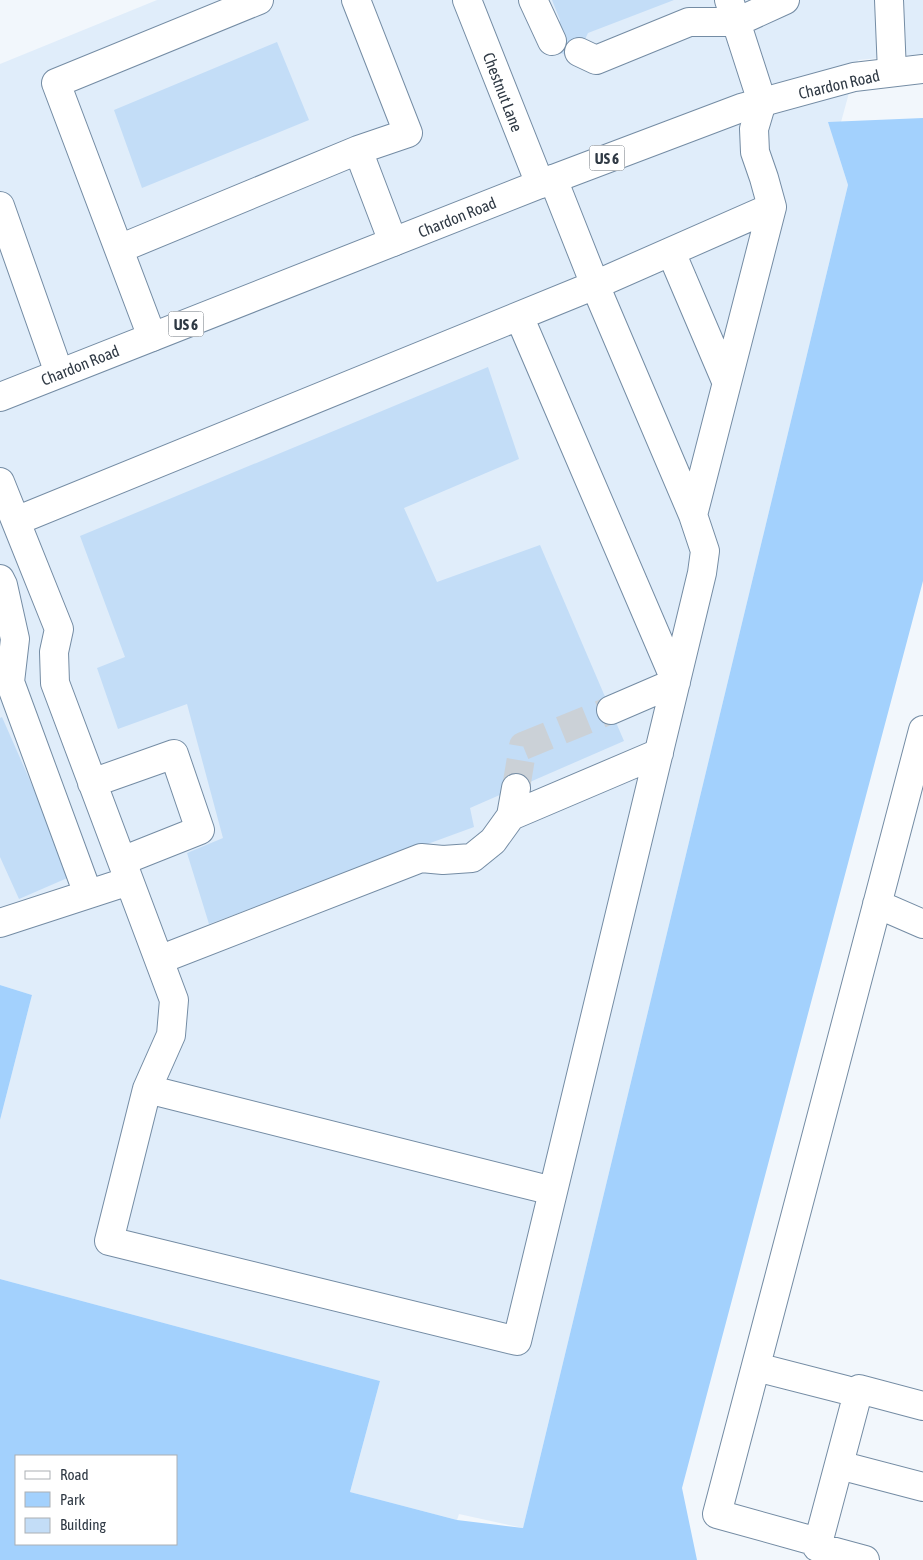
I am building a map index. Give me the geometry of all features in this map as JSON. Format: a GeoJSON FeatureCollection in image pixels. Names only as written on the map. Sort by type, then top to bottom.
{"type":"FeatureCollection","features":[{"type":"Feature","properties":{"kind":"main road"},"geometry":{"type":"LineString","coordinates":[[152,337],[56,83],[259,0]]}},
{"type":"Feature","properties":{"kind":"main road"},"geometry":{"type":"LineString","coordinates":[[119,249],[358,150],[408,133],[356,0]]}},
{"type":"Feature","properties":{"kind":"main road","name":"Chestnut Lane"},"geometry":{"type":"LineString","coordinates":[[147,1089],[109,1241],[517,1341],[702,573],[705,551],[693,515],[595,285],[546,181],[467,0]]}},
{"type":"Feature","properties":{"kind":"main road"},"geometry":{"type":"LineString","coordinates":[[533,0],[552,41]]}},
{"type":"Feature","properties":{"kind":"main road"},"geometry":{"type":"LineString","coordinates":[[579,52],[596,60],[689,22],[786,0]]}},
{"type":"Feature","properties":{"kind":"main road"},"geometry":{"type":"LineString","coordinates":[[889,0],[892,72]]}},
{"type":"Feature","properties":{"kind":"main road"},"geometry":{"type":"LineString","coordinates":[[693,515],[772,207],[755,152],[754,128],[762,102],[733,11]]}},
{"type":"Feature","properties":{"kind":"main road","name":"Chardon Road"},"geometry":{"type":"LineString","coordinates":[[0,397],[546,181],[741,108],[854,77],[923,69]]}},
{"type":"Feature","properties":{"kind":"main road"},"geometry":{"type":"LineString","coordinates":[[358,150],[394,242]]}},
{"type":"Feature","properties":{"kind":"main road"},"geometry":{"type":"LineString","coordinates":[[0,206],[59,373]]}},
{"type":"Feature","properties":{"kind":"main road"},"geometry":{"type":"LineString","coordinates":[[16,521],[595,285],[772,207]]}},
{"type":"Feature","properties":{"kind":"main road"},"geometry":{"type":"LineString","coordinates":[[670,252],[726,381]]}},
{"type":"Feature","properties":{"kind":"main road"},"geometry":{"type":"LineString","coordinates":[[519,316],[676,682],[611,710]]}},
{"type":"Feature","properties":{"kind":"main road"},"geometry":{"type":"LineString","coordinates":[[0,482],[59,629],[54,652],[54,683],[174,1000],[171,1035],[147,1089],[552,1191]]}},
{"type":"Feature","properties":{"kind":"main road"},"geometry":{"type":"LineString","coordinates":[[0,579],[15,639],[5,684],[88,894]]}},
{"type":"Feature","properties":{"kind":"main road"},"geometry":{"type":"LineString","coordinates":[[807,1539],[717,1514],[923,730]]}},
{"type":"Feature","properties":{"kind":"main road"},"geometry":{"type":"LineString","coordinates":[[511,816],[659,753]]}},
{"type":"Feature","properties":{"kind":"main road"},"geometry":{"type":"LineString","coordinates":[[0,923],[88,894],[200,830],[174,754],[92,783]]}},
{"type":"Feature","properties":{"kind":"main road"},"geometry":{"type":"LineString","coordinates":[[159,960],[421,858],[443,860],[472,858],[493,841],[511,816],[516,788]]}},
{"type":"Feature","properties":{"kind":"main road"},"geometry":{"type":"LineString","coordinates":[[877,904],[923,924]]}},
{"type":"Feature","properties":{"kind":"main road"},"geometry":{"type":"LineString","coordinates":[[756,1367],[846,1390]]}},
{"type":"Feature","properties":{"kind":"main road"},"geometry":{"type":"LineString","coordinates":[[865,1560],[817,1548],[859,1390],[923,1406]]}},
{"type":"Feature","properties":{"kind":"main road"},"geometry":{"type":"LineString","coordinates":[[839,1465],[923,1487]]}},
{"type":"Feature","properties":{"kind":"shaded area"},"geometry":{"type":"Polygon","coordinates":[[[157,0],[923,0],[923,54],[858,60],[835,144],[848,185],[523,1528],[459,1514],[457,1520],[350,1492],[380,1381],[0,1279],[0,1120],[32,995],[0,985],[0,64],[157,0]]]}},
{"type":"Feature","properties":{"kind":"green space"},"geometry":{"type":"Polygon","coordinates":[[[923,118],[923,581],[682,1488],[697,1560],[0,1560],[0,1279],[380,1381],[350,1492],[457,1520],[523,1528],[848,185],[828,122],[923,118]]]}},
{"type":"Feature","properties":{"kind":"green space"},"geometry":{"type":"Polygon","coordinates":[[[0,985],[32,995],[0,1120],[0,985]]]}},
{"type":"Feature","properties":{"kind":"building"},"geometry":{"type":"Polygon","coordinates":[[[552,0],[674,0],[588,33],[576,59],[548,48],[560,20],[552,0]]]}},
{"type":"Feature","properties":{"kind":"building"},"geometry":{"type":"Polygon","coordinates":[[[277,42],[309,120],[142,188],[114,110],[277,42]]]}},
{"type":"Feature","properties":{"kind":"building"},"geometry":{"type":"Polygon","coordinates":[[[488,367],[519,459],[404,508],[437,582],[540,545],[624,741],[470,808],[474,827],[209,924],[187,853],[223,838],[187,704],[118,729],[97,668],[125,657],[80,536],[488,367]]]}},
{"type":"Feature","properties":{"kind":"building"},"geometry":{"type":"Polygon","coordinates":[[[2,717],[72,876],[19,899],[0,857],[0,718],[2,717]]]}},
{"type":"Feature","properties":{"kind":"tunnel"},"geometry":{"type":"LineString","coordinates":[[516,788],[523,746],[611,710]]}}]}
